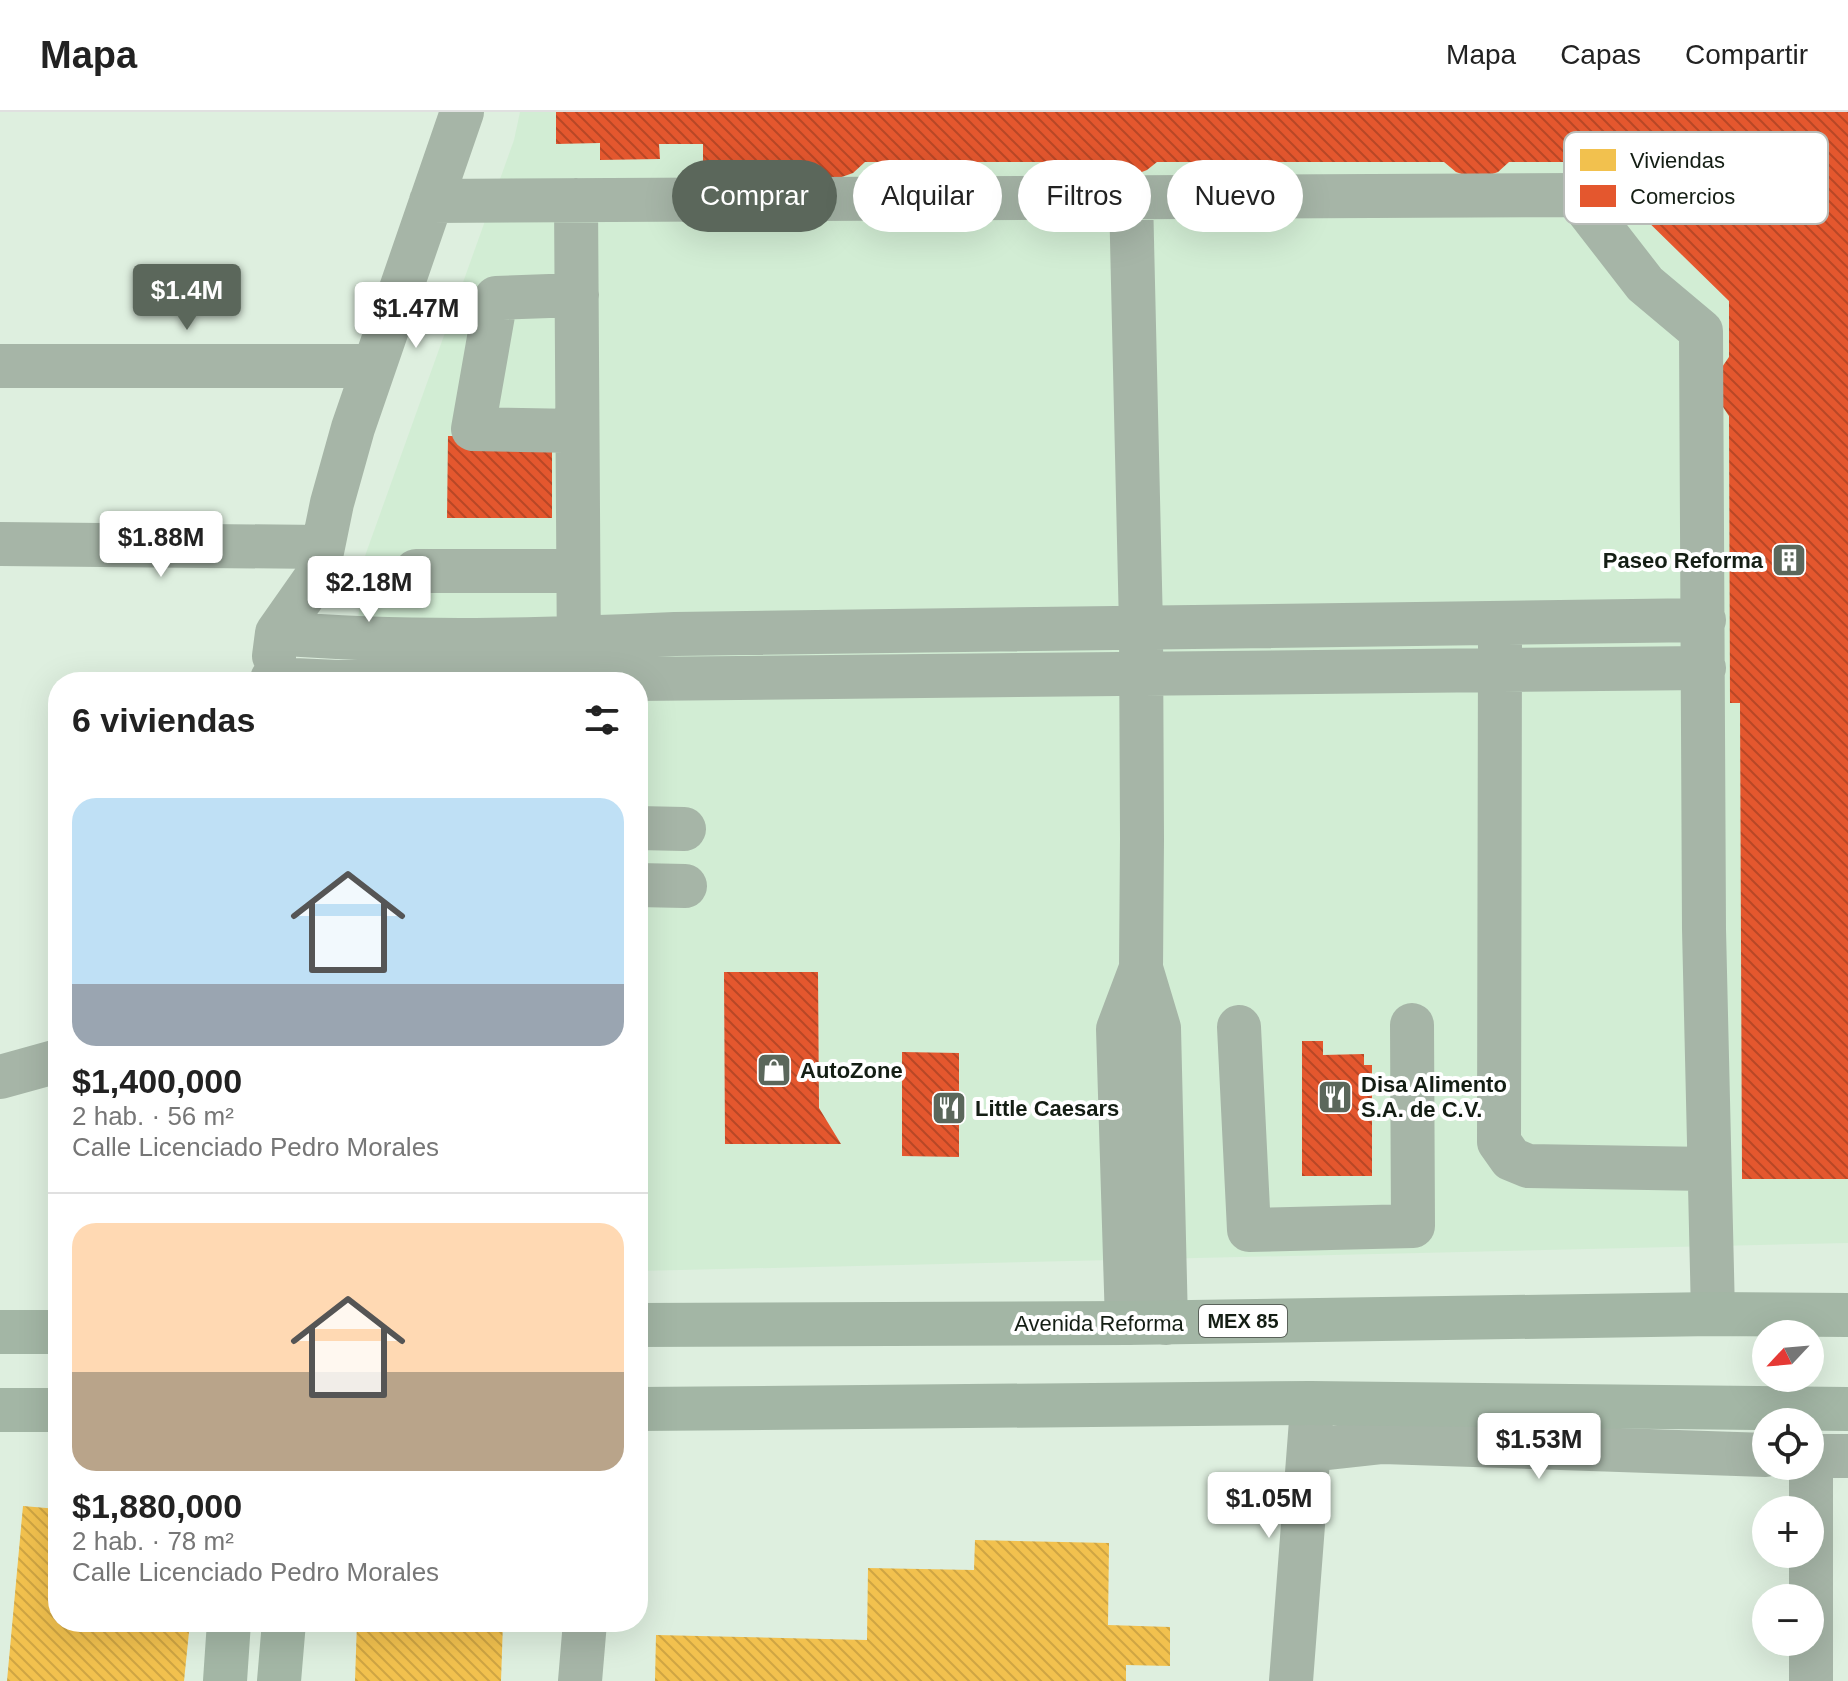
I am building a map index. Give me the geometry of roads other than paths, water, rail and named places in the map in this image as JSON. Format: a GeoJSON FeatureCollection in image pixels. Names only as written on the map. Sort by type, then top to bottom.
{"type":"FeatureCollection","features":[{"type":"Feature","properties":{"kind":"main road","name":"Avenida Reforma"},"geometry":{"type":"LineString","coordinates":[[648,1325],[1848,1315]]}},
{"type":"Feature","properties":{"kind":"main road"},"geometry":{"type":"LineString","coordinates":[[0,1332],[48,1332]]}},
{"type":"Feature","properties":{"kind":"main road"},"geometry":{"type":"LineString","coordinates":[[648,1409],[1311,1403],[1848,1409]]}},
{"type":"Feature","properties":{"kind":"main road"},"geometry":{"type":"LineString","coordinates":[[0,1410],[48,1410]]}},
{"type":"Feature","properties":{"kind":"main road"},"geometry":{"type":"LineString","coordinates":[[225,1681],[228,1632]]}},
{"type":"Feature","properties":{"kind":"main road"},"geometry":{"type":"LineString","coordinates":[[279,1681],[283,1632]]}},
{"type":"Feature","properties":{"kind":"street"},"geometry":{"type":"LineString","coordinates":[[273,672],[277,633],[320,562],[353,428],[462,112]]}},
{"type":"Feature","properties":{"kind":"street"},"geometry":{"type":"LineString","coordinates":[[1151,197],[1564,195]]}},
{"type":"Feature","properties":{"kind":"street"},"geometry":{"type":"LineString","coordinates":[[431,201],[1018,198]]}},
{"type":"Feature","properties":{"kind":"street"},"geometry":{"type":"LineString","coordinates":[[576,200],[579,666]]}},
{"type":"Feature","properties":{"kind":"street"},"geometry":{"type":"LineString","coordinates":[[1598,224],[1645,284],[1701,331],[1704,929],[1713,1314]]}},
{"type":"Feature","properties":{"kind":"street"},"geometry":{"type":"LineString","coordinates":[[1132,232],[1141,627],[1141,968],[1159,1028],[1146,1323]]}},
{"type":"Feature","properties":{"kind":"street"},"geometry":{"type":"LineString","coordinates":[[577,295],[496,298],[473,429],[577,431]]}},
{"type":"Feature","properties":{"kind":"street"},"geometry":{"type":"LineString","coordinates":[[0,366],[374,366]]}},
{"type":"Feature","properties":{"kind":"street"},"geometry":{"type":"LineString","coordinates":[[0,544],[320,562]]}},
{"type":"Feature","properties":{"kind":"street"},"geometry":{"type":"LineString","coordinates":[[320,562],[337,638],[338,672]]}},
{"type":"Feature","properties":{"kind":"street"},"geometry":{"type":"LineString","coordinates":[[416,571],[578,571]]}},
{"type":"Feature","properties":{"kind":"street"},"geometry":{"type":"LineString","coordinates":[[277,633],[579,666],[706,633],[1704,620]]}},
{"type":"Feature","properties":{"kind":"street"},"geometry":{"type":"LineString","coordinates":[[1500,623],[1499,1142],[1511,1159],[1528,1166],[1708,1169]]}},
{"type":"Feature","properties":{"kind":"street"},"geometry":{"type":"LineString","coordinates":[[489,672],[579,666],[1141,673],[1704,668]]}},
{"type":"Feature","properties":{"kind":"street"},"geometry":{"type":"LineString","coordinates":[[648,828],[684,829]]}},
{"type":"Feature","properties":{"kind":"street"},"geometry":{"type":"LineString","coordinates":[[648,885],[685,886]]}},
{"type":"Feature","properties":{"kind":"street"},"geometry":{"type":"LineString","coordinates":[[1239,1027],[1249,1230],[1413,1226],[1412,1025]]}},
{"type":"Feature","properties":{"kind":"street"},"geometry":{"type":"LineString","coordinates":[[0,1077],[48,1064]]}},
{"type":"Feature","properties":{"kind":"street"},"geometry":{"type":"LineString","coordinates":[[1291,1681],[1311,1403]]}},
{"type":"Feature","properties":{"kind":"street"},"geometry":{"type":"LineString","coordinates":[[1310,1450],[1383,1442],[1752,1455]]}},
{"type":"Feature","properties":{"kind":"street"},"geometry":{"type":"LineString","coordinates":[[1824,1456],[1848,1456]]}},
{"type":"Feature","properties":{"kind":"street"},"geometry":{"type":"LineString","coordinates":[[1810,1480],[1811,1681]]}},
{"type":"Feature","properties":{"kind":"street"},"geometry":{"type":"LineString","coordinates":[[580,1681],[584,1632]]}},
{"type":"Feature","properties":{"kind":"place","name":"Paseo Reforma"},"geometry":{"type":"Point","coordinates":[1789,560]}},
{"type":"Feature","properties":{"kind":"place","name":"AutoZone"},"geometry":{"type":"Point","coordinates":[774,1070]}},
{"type":"Feature","properties":{"kind":"place","name":"Disa Alimento S.A. de C.V."},"geometry":{"type":"Point","coordinates":[1335,1097]}},
{"type":"Feature","properties":{"kind":"place","name":"Little Caesars"},"geometry":{"type":"Point","coordinates":[949,1108]}}]}
